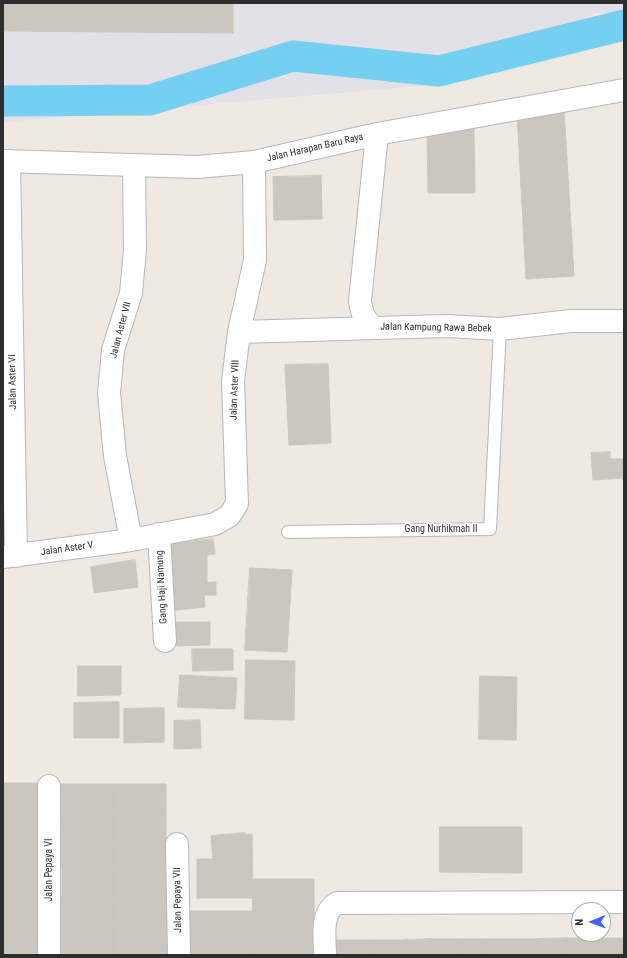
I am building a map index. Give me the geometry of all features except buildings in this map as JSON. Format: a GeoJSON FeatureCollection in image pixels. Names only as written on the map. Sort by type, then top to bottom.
{"type":"FeatureCollection","features":[{"type":"Feature","properties":{"kind":"street","name":"Jalan Harapan Baru Raya"},"geometry":{"type":"LineString","coordinates":[[6,161],[197,167],[254,162],[377,134],[624,90]]}},
{"type":"Feature","properties":{"kind":"street","name":"Jalan Kampung Rawa Bebek"},"geometry":{"type":"LineString","coordinates":[[377,134],[360,301],[363,316],[367,323],[376,328],[447,326],[500,329],[570,321],[624,321]]}},
{"type":"Feature","properties":{"kind":"street","name":"Jalan Aster VI"},"geometry":{"type":"LineString","coordinates":[[6,161],[10,556]]}},
{"type":"Feature","properties":{"kind":"street","name":"Jalan Aster VIII"},"geometry":{"type":"LineString","coordinates":[[131,540],[215,524],[229,516],[237,504],[233,381],[239,332],[255,260],[254,162]]}},
{"type":"Feature","properties":{"kind":"street","name":"Jalan Aster VII"},"geometry":{"type":"LineString","coordinates":[[131,540],[115,456],[109,393],[113,350],[131,293],[135,250],[134,165]]}},
{"type":"Feature","properties":{"kind":"street"},"geometry":{"type":"LineString","coordinates":[[239,332],[376,328]]}},
{"type":"Feature","properties":{"kind":"street","name":"Gang Haji Namung"},"geometry":{"type":"LineString","coordinates":[[158,534],[165,641]]}},
{"type":"Feature","properties":{"kind":"street","name":"Jalan Aster V"},"geometry":{"type":"LineString","coordinates":[[10,556],[131,540]]}},
{"type":"Feature","properties":{"kind":"street","name":"Jalan Pepaya VI"},"geometry":{"type":"LineString","coordinates":[[49,786],[49,955]]}},
{"type":"Feature","properties":{"kind":"street","name":"Jalan Pepaya VII"},"geometry":{"type":"LineString","coordinates":[[177,844],[179,955]]}},
{"type":"Feature","properties":{"kind":"street"},"geometry":{"type":"LineString","coordinates":[[325,955],[326,914],[330,907],[337,902],[624,902]]}},
{"type":"Feature","properties":{"kind":"lane","name":"Gang Nurhikmah II"},"geometry":{"type":"LineString","coordinates":[[288,532],[490,529],[500,329]]}},
{"type":"Feature","properties":{"kind":"shaded area"},"geometry":{"type":"Polygon","coordinates":[[[3,3],[624,3],[624,13],[596,13],[443,84],[3,122],[3,3]]]}},
{"type":"Feature","properties":{"kind":"waterway"},"geometry":{"type":"LineString","coordinates":[[3,101],[150,100],[293,56],[439,71],[624,25]]}}]}
